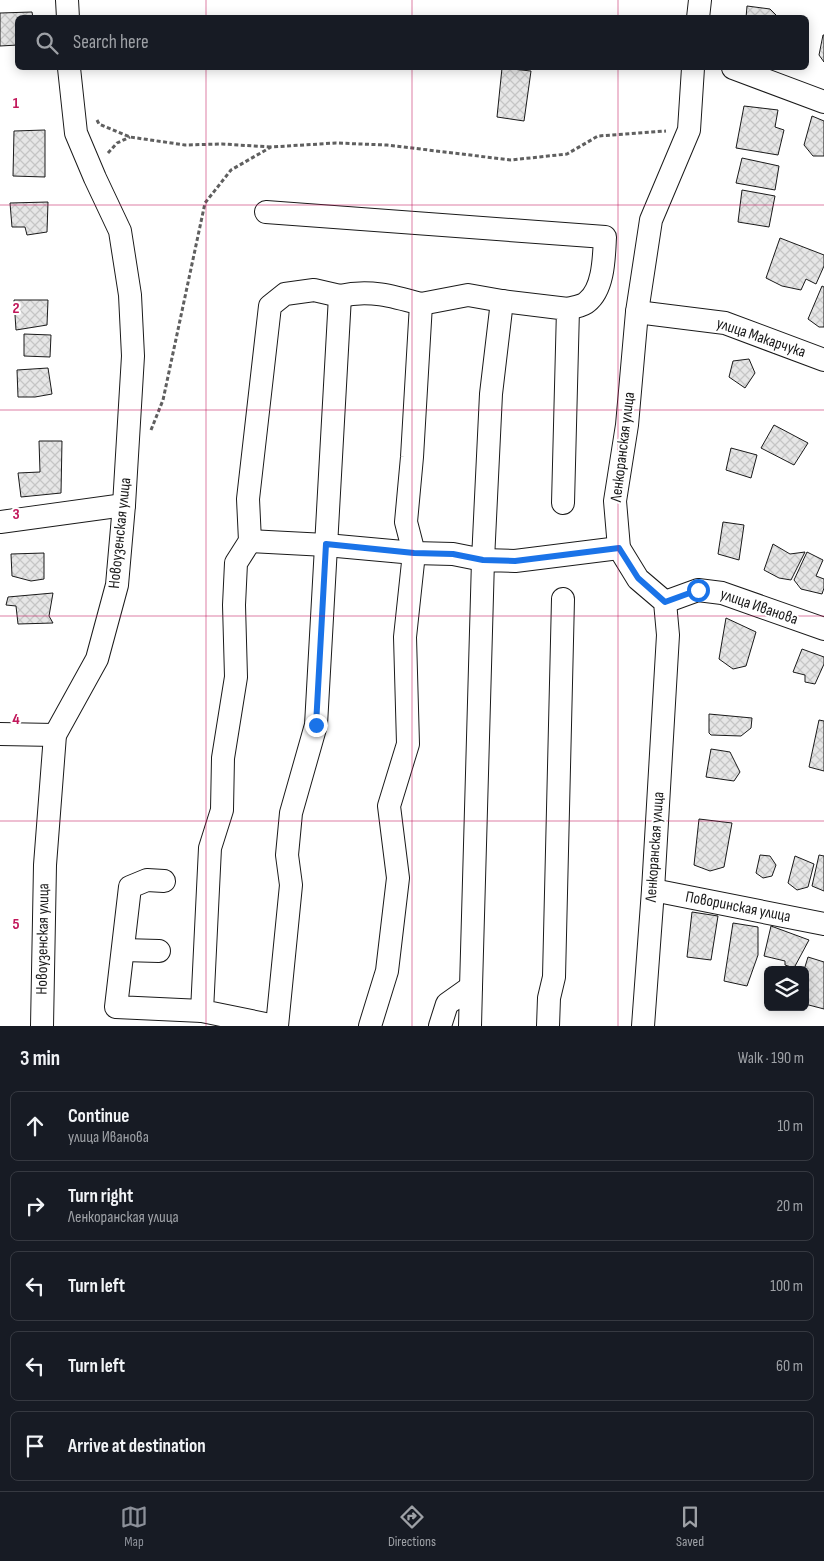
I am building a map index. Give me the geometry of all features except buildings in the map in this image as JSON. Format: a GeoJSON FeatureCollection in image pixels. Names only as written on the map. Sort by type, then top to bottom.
{"type":"FeatureCollection","features":[{"type":"Feature","properties":{"kind":"street"},"geometry":{"type":"LineString","coordinates":[[67,0],[68,15]]}},
{"type":"Feature","properties":{"kind":"street"},"geometry":{"type":"LineString","coordinates":[[698,15],[700,0]]}},
{"type":"Feature","properties":{"kind":"street","name":"Новоузенская улица"},"geometry":{"type":"LineString","coordinates":[[42,1026],[45,866],[55,735],[98,659],[117,585],[133,356],[130,295],[120,231],[76,133],[69,70]]}},
{"type":"Feature","properties":{"kind":"street","name":"Ленкоранская улица"},"geometry":{"type":"LineString","coordinates":[[643,1026],[668,635],[665,602],[638,578],[619,548],[615,501],[627,425],[637,312],[651,220],[689,130],[694,70]]}},
{"type":"Feature","properties":{"kind":"street"},"geometry":{"type":"LineString","coordinates":[[738,70],[824,102]]}},
{"type":"Feature","properties":{"kind":"street"},"geometry":{"type":"LineString","coordinates":[[202,1011],[210,848],[222,810],[224,758],[236,676],[234,605],[236,563],[250,541],[248,499],[270,306],[286,294],[314,290],[340,296],[355,292],[388,294],[421,304],[468,295],[568,309],[587,303],[598,290],[606,237],[266,212]]}},
{"type":"Feature","properties":{"kind":"street"},"geometry":{"type":"LineString","coordinates":[[164,881],[147,880],[130,886],[116,1007],[202,1011],[276,1026],[291,885],[287,855],[291,813],[316,725],[340,296]]}},
{"type":"Feature","properties":{"kind":"street"},"geometry":{"type":"LineString","coordinates":[[470,1026],[483,560],[491,394],[502,301]]}},
{"type":"Feature","properties":{"kind":"street"},"geometry":{"type":"LineString","coordinates":[[370,1026],[387,971],[398,878],[389,806],[408,744],[405,637],[414,553],[406,522],[412,457],[421,304]]}},
{"type":"Feature","properties":{"kind":"street"},"geometry":{"type":"LineString","coordinates":[[563,503],[568,309]]}},
{"type":"Feature","properties":{"kind":"street","name":"улица Макарчука"},"geometry":{"type":"LineString","coordinates":[[637,312],[725,323],[824,360]]}},
{"type":"Feature","properties":{"kind":"street"},"geometry":{"type":"LineString","coordinates":[[0,522],[124,504]]}},
{"type":"Feature","properties":{"kind":"street"},"geometry":{"type":"LineString","coordinates":[[250,541],[326,544],[414,553],[453,554],[483,560],[515,561],[619,548]]}},
{"type":"Feature","properties":{"kind":"street","name":"улица Иванова"},"geometry":{"type":"LineString","coordinates":[[665,602],[698,590],[722,593],[824,629]]}},
{"type":"Feature","properties":{"kind":"street"},"geometry":{"type":"LineString","coordinates":[[548,1026],[548,998],[554,977],[563,598]]}},
{"type":"Feature","properties":{"kind":"street"},"geometry":{"type":"LineString","coordinates":[[0,734],[55,735]]}},
{"type":"Feature","properties":{"kind":"street","name":"Поворинская улица"},"geometry":{"type":"LineString","coordinates":[[653,890],[824,924]]}},
{"type":"Feature","properties":{"kind":"street"},"geometry":{"type":"LineString","coordinates":[[123,950],[159,951]]}},
{"type":"Feature","properties":{"kind":"street"},"geometry":{"type":"LineString","coordinates":[[440,1026],[447,1004],[471,986]]}},
{"type":"Feature","properties":{"kind":"path"},"geometry":{"type":"LineString","coordinates":[[94,116],[99,124],[130,137],[185,145],[222,144],[271,148]]}},
{"type":"Feature","properties":{"kind":"route"},"geometry":{"type":"LineString","coordinates":[[316,725],[326,544],[414,553],[453,554],[483,560],[515,561],[619,548],[638,578],[665,602],[698,590]]}}]}
